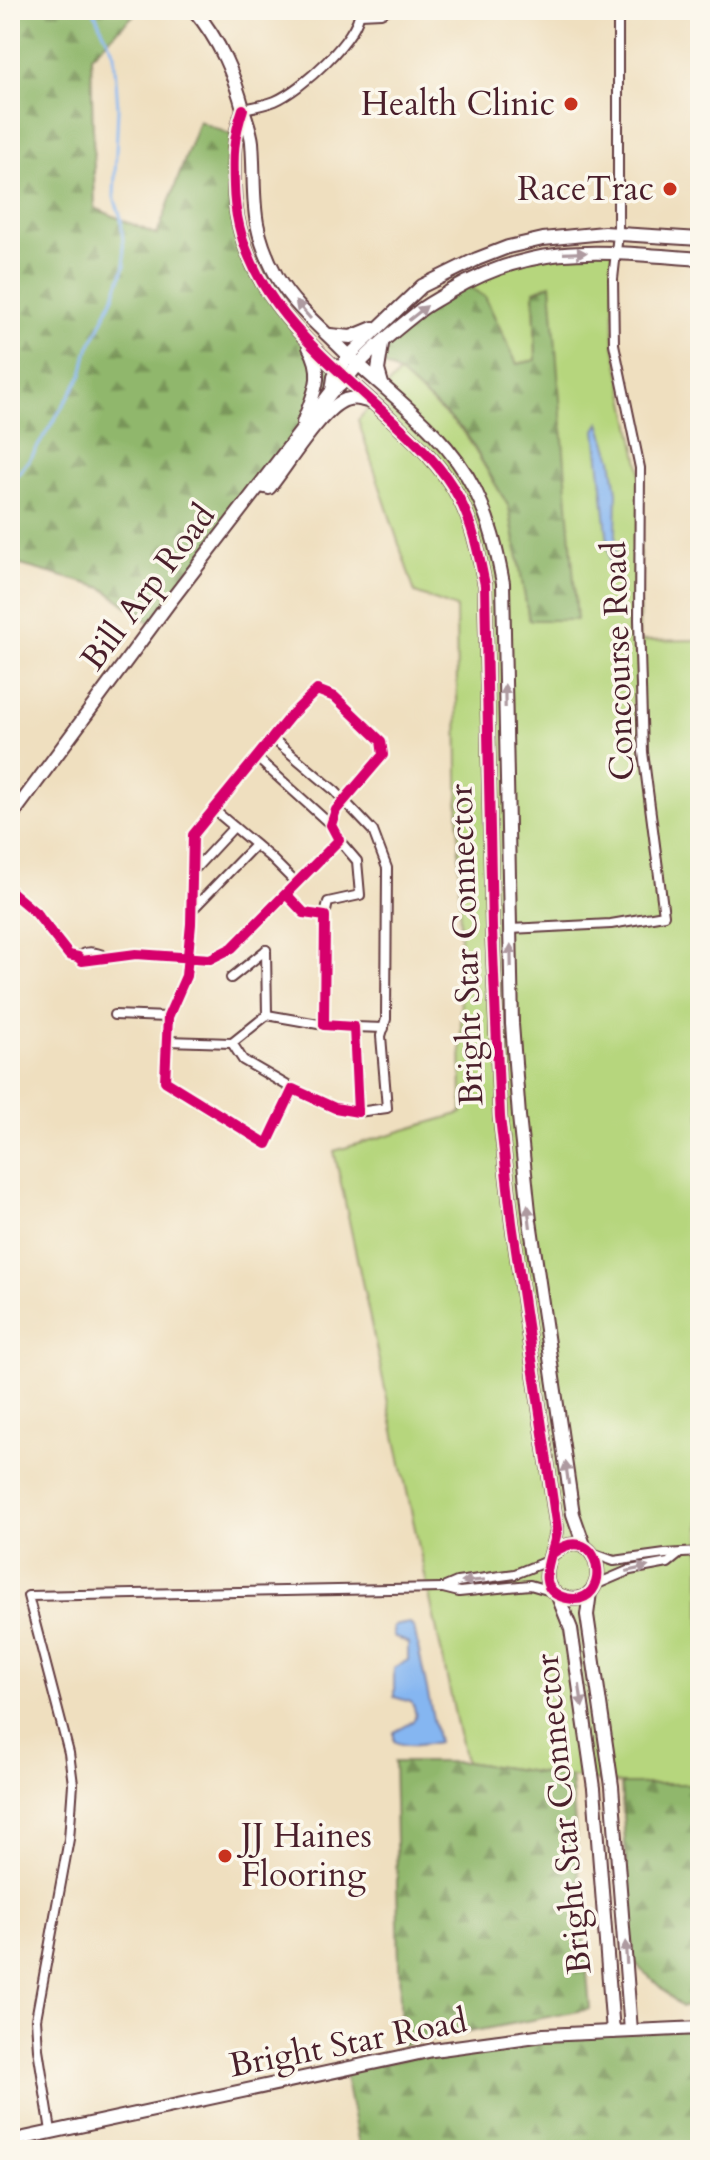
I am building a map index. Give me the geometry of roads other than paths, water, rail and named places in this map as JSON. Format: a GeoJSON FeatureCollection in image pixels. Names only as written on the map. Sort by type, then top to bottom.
{"type":"FeatureCollection","features":[{"type":"Feature","properties":{"kind":"street","name":"Bright Star Connector"},"geometry":{"type":"LineString","coordinates":[[194,10],[224,53],[240,91],[252,139],[252,199],[259,235],[278,278],[297,304],[327,335],[432,432],[474,488],[497,548],[503,583],[512,1024],[523,1170],[573,1514],[589,1551]]}},
{"type":"Feature","properties":{"kind":"street"},"geometry":{"type":"LineString","coordinates":[[301,431],[319,375],[316,359],[303,337],[263,288],[241,240],[234,200],[234,136],[243,109],[274,101],[298,88],[357,25],[360,12],[381,13],[387,10]]}},
{"type":"Feature","properties":{"kind":"street"},"geometry":{"type":"LineString","coordinates":[[617,252],[618,10]]}},
{"type":"Feature","properties":{"kind":"street","name":"Bill Arp Road"},"geometry":{"type":"LineString","coordinates":[[10,818],[15,807],[332,391],[334,377],[344,374],[386,320],[422,286],[508,247],[543,239],[618,234],[700,239]]}},
{"type":"Feature","properties":{"kind":"street","name":"Bill Arp Road"},"geometry":{"type":"LineString","coordinates":[[354,360],[383,343],[421,309],[477,276],[520,261],[557,253],[617,252],[700,259]]}},
{"type":"Feature","properties":{"kind":"street","name":"Concourse Road"},"geometry":{"type":"LineString","coordinates":[[510,929],[611,924],[664,915],[642,740],[640,468],[614,344],[613,279],[617,252]]}},
{"type":"Feature","properties":{"kind":"street"},"geometry":{"type":"LineString","coordinates":[[327,335],[351,337],[386,320]]}},
{"type":"Feature","properties":{"kind":"street","name":"Bright Star Connector"},"geometry":{"type":"LineString","coordinates":[[303,337],[419,444],[458,497],[479,553],[485,585],[492,942],[500,1117],[512,1223],[556,1517],[556,1543],[550,1557]]}},
{"type":"Feature","properties":{"kind":"street"},"geometry":{"type":"LineString","coordinates":[[383,343],[378,370],[383,387]]}},
{"type":"Feature","properties":{"kind":"street"},"geometry":{"type":"LineString","coordinates":[[260,486],[269,488],[329,410],[343,400],[355,398],[374,403]]}},
{"type":"Feature","properties":{"kind":"street"},"geometry":{"type":"LineString","coordinates":[[293,1089],[267,1144],[165,1081],[168,1017],[186,976],[193,835],[272,738],[317,690],[335,697],[381,741],[383,755],[336,810],[331,825]]}},
{"type":"Feature","properties":{"kind":"street"},"geometry":{"type":"LineString","coordinates":[[232,1043],[243,1060],[293,1089],[335,1108],[358,1112],[387,1108],[381,1036],[386,1019],[387,868],[373,831],[344,801],[272,738]]}},
{"type":"Feature","properties":{"kind":"street"},"geometry":{"type":"LineString","coordinates":[[256,757],[331,825],[357,861],[360,895],[328,902],[325,916],[324,1025]]}},
{"type":"Feature","properties":{"kind":"street"},"geometry":{"type":"LineString","coordinates":[[213,809],[296,883]]}},
{"type":"Feature","properties":{"kind":"street"},"geometry":{"type":"LineString","coordinates":[[193,871],[234,827]]}},
{"type":"Feature","properties":{"kind":"street"},"geometry":{"type":"LineString","coordinates":[[10,891],[36,913],[69,955],[136,954],[210,959],[232,948],[339,840]]}},
{"type":"Feature","properties":{"kind":"street"},"geometry":{"type":"LineString","coordinates":[[191,912],[255,845]]}},
{"type":"Feature","properties":{"kind":"street"},"geometry":{"type":"LineString","coordinates":[[286,894],[304,913],[325,916]]}},
{"type":"Feature","properties":{"kind":"street"},"geometry":{"type":"LineString","coordinates":[[231,978],[266,950],[267,1015]]}},
{"type":"Feature","properties":{"kind":"street"},"geometry":{"type":"LineString","coordinates":[[114,1015],[168,1017]]}},
{"type":"Feature","properties":{"kind":"street"},"geometry":{"type":"LineString","coordinates":[[167,1041],[232,1043],[267,1015],[324,1025],[384,1028]]}},
{"type":"Feature","properties":{"kind":"street"},"geometry":{"type":"LineString","coordinates":[[354,1027],[358,1112]]}},
{"type":"Feature","properties":{"kind":"street"},"geometry":{"type":"LineString","coordinates":[[443,1588],[457,1582],[515,1574],[569,1545],[614,1561],[700,1552]]}},
{"type":"Feature","properties":{"kind":"street"},"geometry":{"type":"LineString","coordinates":[[589,1551],[599,1569],[592,1588]]}},
{"type":"Feature","properties":{"kind":"street"},"geometry":{"type":"LineString","coordinates":[[51,2131],[36,2019],[69,1839],[73,1784],[63,1728],[28,1596],[443,1588],[459,1592],[530,1585],[574,1598],[630,1570],[668,1563],[678,1555]]}},
{"type":"Feature","properties":{"kind":"street"},"geometry":{"type":"LineString","coordinates":[[550,1557],[546,1579],[556,1593]]}},
{"type":"Feature","properties":{"kind":"street","name":"Bright Star Connector"},"geometry":{"type":"LineString","coordinates":[[592,1588],[587,1615],[618,1844],[631,2031]]}},
{"type":"Feature","properties":{"kind":"street","name":"Bright Star Connector"},"geometry":{"type":"LineString","coordinates":[[556,1593],[571,1629],[594,1788],[613,2032]]}},
{"type":"Feature","properties":{"kind":"street","name":"Bright Star Road"},"geometry":{"type":"LineString","coordinates":[[10,2141],[433,2050],[544,2035],[700,2028]]}},
{"type":"Feature","properties":{"kind":"water"},"geometry":{"type":"Polygon","coordinates":[[[600,423],[612,459],[617,492],[615,572],[610,562],[596,430],[600,423]]]}},
{"type":"Feature","properties":{"kind":"water"},"geometry":{"type":"Polygon","coordinates":[[[409,1623],[414,1628],[438,1742],[421,1745],[394,1741],[394,1732],[415,1718],[411,1702],[394,1697],[394,1668],[408,1660],[408,1643],[393,1636],[393,1626],[409,1623]]]}},
{"type":"Feature","properties":{"kind":"waterway"},"geometry":{"type":"LineString","coordinates":[[10,483],[32,456],[82,375],[87,353],[125,266],[121,218],[114,197],[118,108],[114,53],[93,10]]}},
{"type":"Feature","properties":{"kind":"place","name":"Health Clinic"},"geometry":{"type":"Point","coordinates":[571,104]}},
{"type":"Feature","properties":{"kind":"place","name":"RaceTrac"},"geometry":{"type":"Point","coordinates":[670,189]}},
{"type":"Feature","properties":{"kind":"place","name":"JJ Haines Flooring"},"geometry":{"type":"Point","coordinates":[225,1856]}}]}
